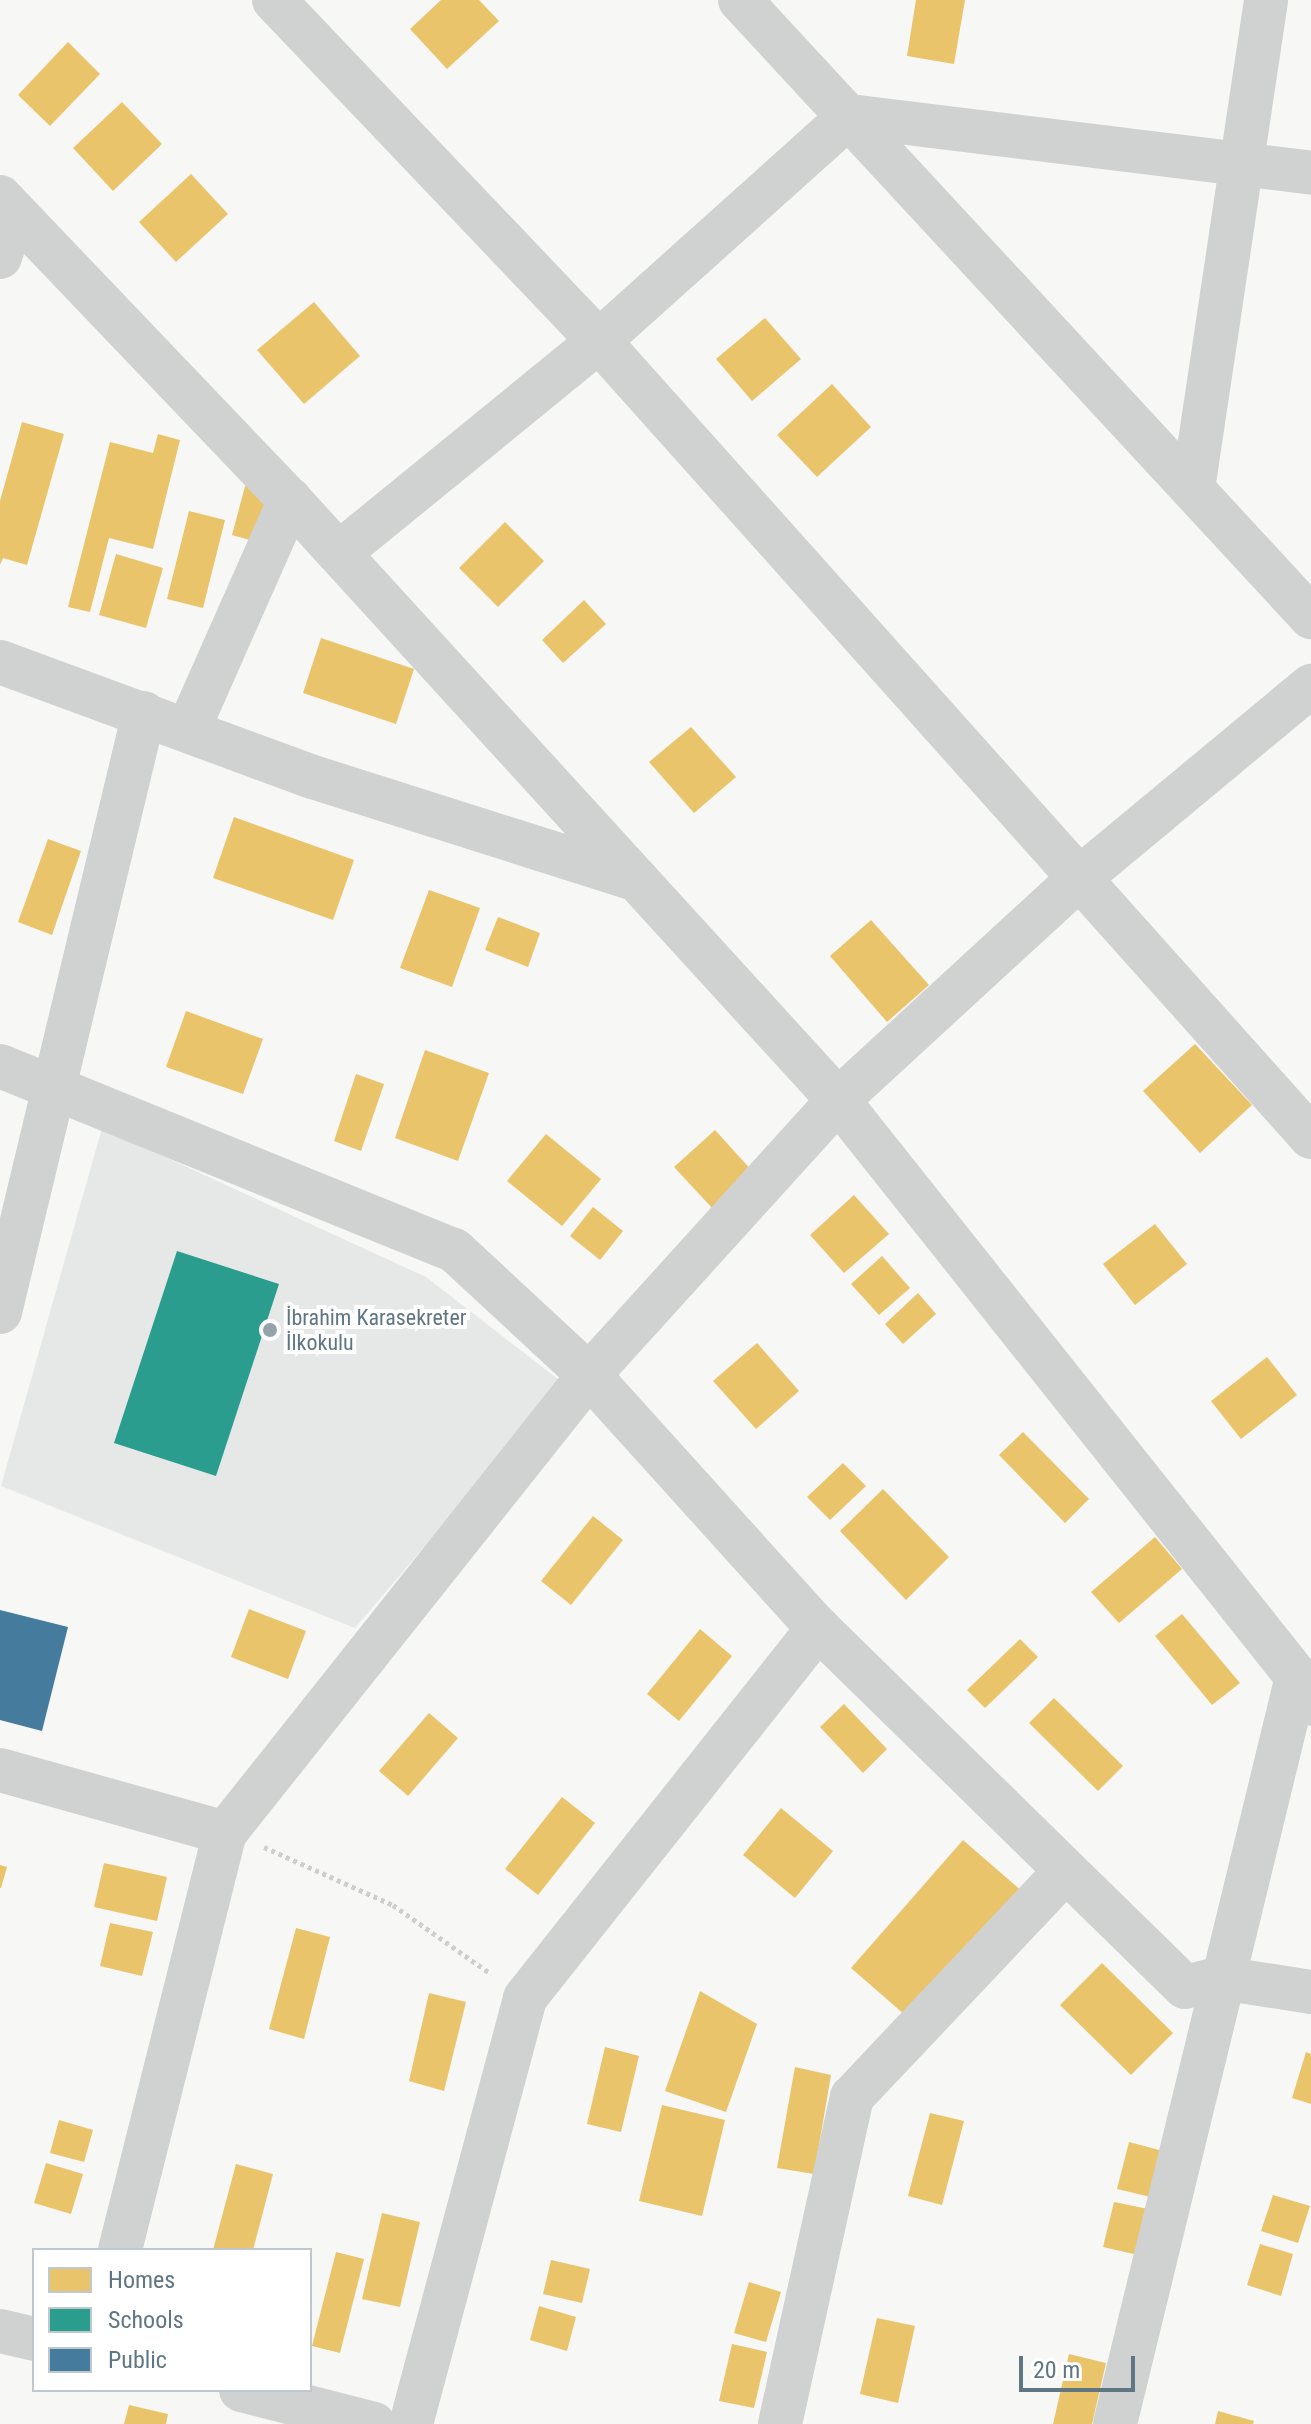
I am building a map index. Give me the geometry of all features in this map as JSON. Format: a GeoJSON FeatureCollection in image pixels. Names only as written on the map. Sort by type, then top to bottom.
{"type":"FeatureCollection","features":[{"type":"Feature","properties":{"kind":"street"},"geometry":{"type":"LineString","coordinates":[[274,0],[599,341],[1082,876],[1311,1137]]}},
{"type":"Feature","properties":{"kind":"street"},"geometry":{"type":"LineString","coordinates":[[740,0],[1311,617]]}},
{"type":"Feature","properties":{"kind":"street"},"geometry":{"type":"LineString","coordinates":[[1193,489],[1246,162],[1266,0]]}},
{"type":"Feature","properties":{"kind":"street"},"geometry":{"type":"LineString","coordinates":[[339,553],[599,341],[850,116],[1246,162],[1311,173]]}},
{"type":"Feature","properties":{"kind":"street"},"geometry":{"type":"LineString","coordinates":[[0,257],[7,205]]}},
{"type":"Feature","properties":{"kind":"street"},"geometry":{"type":"LineString","coordinates":[[7,205],[290,500],[838,1100],[1304,1690],[1221,1978],[1115,2424]]}},
{"type":"Feature","properties":{"kind":"street"},"geometry":{"type":"LineString","coordinates":[[188,730],[290,500]]}},
{"type":"Feature","properties":{"kind":"street"},"geometry":{"type":"LineString","coordinates":[[0,662],[188,730],[638,880]]}},
{"type":"Feature","properties":{"kind":"street"},"geometry":{"type":"LineString","coordinates":[[121,2248],[225,1833],[589,1375],[838,1100],[1082,876],[1311,686]]}},
{"type":"Feature","properties":{"kind":"street"},"geometry":{"type":"LineString","coordinates":[[0,1312],[144,713]]}},
{"type":"Feature","properties":{"kind":"street"},"geometry":{"type":"LineString","coordinates":[[0,1066],[53,1084],[454,1250],[589,1375],[818,1628],[1063,1874],[1185,1987],[1221,1978],[1311,1992]]}},
{"type":"Feature","properties":{"kind":"street"},"geometry":{"type":"LineString","coordinates":[[411,2424],[525,1998],[818,1628]]}},
{"type":"Feature","properties":{"kind":"street"},"geometry":{"type":"LineString","coordinates":[[0,1770],[225,1833]]}},
{"type":"Feature","properties":{"kind":"street"},"geometry":{"type":"LineString","coordinates":[[780,2424],[852,2097],[1063,1874]]}},
{"type":"Feature","properties":{"kind":"street"},"geometry":{"type":"LineString","coordinates":[[0,2331],[32,2339]]}},
{"type":"Feature","properties":{"kind":"street"},"geometry":{"type":"LineString","coordinates":[[249,2392],[374,2424]]}},
{"type":"Feature","properties":{"kind":"path"},"geometry":{"type":"LineString","coordinates":[[225,1833],[393,1905],[525,1998]]}},
{"type":"Feature","properties":{"kind":"shaded area","name":"İbrahim Karasekreter İlkokulu"},"geometry":{"type":"Polygon","coordinates":[[[102,1128],[426,1277],[563,1383],[355,1628],[1,1486],[102,1128]]]}},
{"type":"Feature","properties":{"kind":"building: Homes"},"geometry":{"type":"Polygon","coordinates":[[[441,0],[479,0],[499,21],[447,69],[410,29],[441,0]]]}},
{"type":"Feature","properties":{"kind":"building: Homes"},"geometry":{"type":"Polygon","coordinates":[[[916,0],[965,0],[954,64],[907,56],[916,0]]]}},
{"type":"Feature","properties":{"kind":"building: Homes"},"geometry":{"type":"Polygon","coordinates":[[[68,42],[100,74],[50,126],[18,95],[68,42]]]}},
{"type":"Feature","properties":{"kind":"building: Homes"},"geometry":{"type":"Polygon","coordinates":[[[122,102],[162,144],[113,191],[73,148],[122,102]]]}},
{"type":"Feature","properties":{"kind":"building: Homes"},"geometry":{"type":"Polygon","coordinates":[[[191,174],[228,214],[176,262],[139,222],[191,174]]]}},
{"type":"Feature","properties":{"kind":"building: Homes"},"geometry":{"type":"Polygon","coordinates":[[[314,302],[360,356],[304,404],[257,350],[314,302]]]}},
{"type":"Feature","properties":{"kind":"building: Homes"},"geometry":{"type":"Polygon","coordinates":[[[765,318],[801,359],[752,401],[716,359],[765,318]]]}},
{"type":"Feature","properties":{"kind":"building: Homes"},"geometry":{"type":"Polygon","coordinates":[[[832,384],[871,427],[817,477],[777,435],[832,384]]]}},
{"type":"Feature","properties":{"kind":"building: Homes"},"geometry":{"type":"Polygon","coordinates":[[[22,422],[64,434],[27,565],[3,558],[0,565],[0,501],[22,422]]]}},
{"type":"Feature","properties":{"kind":"building: Homes"},"geometry":{"type":"Polygon","coordinates":[[[158,434],[180,440],[153,549],[109,538],[90,612],[68,607],[110,442],[153,453],[158,434]]]}},
{"type":"Feature","properties":{"kind":"building: Homes"},"geometry":{"type":"Polygon","coordinates":[[[247,479],[272,486],[257,542],[232,535],[247,479]]]}},
{"type":"Feature","properties":{"kind":"building: Homes"},"geometry":{"type":"Polygon","coordinates":[[[189,511],[225,520],[203,608],[167,599],[189,511]]]}},
{"type":"Feature","properties":{"kind":"building: Homes"},"geometry":{"type":"Polygon","coordinates":[[[505,522],[544,561],[498,607],[459,568],[505,522]]]}},
{"type":"Feature","properties":{"kind":"building: Homes"},"geometry":{"type":"Polygon","coordinates":[[[116,554],[163,568],[146,628],[99,615],[116,554]]]}},
{"type":"Feature","properties":{"kind":"building: Homes"},"geometry":{"type":"Polygon","coordinates":[[[584,600],[606,624],[563,663],[542,640],[584,600]]]}},
{"type":"Feature","properties":{"kind":"building: Homes"},"geometry":{"type":"Polygon","coordinates":[[[321,638],[414,669],[396,724],[303,693],[321,638]]]}},
{"type":"Feature","properties":{"kind":"building: Homes"},"geometry":{"type":"Polygon","coordinates":[[[691,727],[736,777],[694,813],[649,762],[691,727]]]}},
{"type":"Feature","properties":{"kind":"building: Homes"},"geometry":{"type":"Polygon","coordinates":[[[234,817],[354,860],[333,920],[213,878],[234,817]]]}},
{"type":"Feature","properties":{"kind":"building: Homes"},"geometry":{"type":"Polygon","coordinates":[[[48,839],[81,851],[52,935],[18,922],[48,839]]]}},
{"type":"Feature","properties":{"kind":"building: Homes"},"geometry":{"type":"Polygon","coordinates":[[[429,890],[480,908],[452,987],[400,968],[429,890]]]}},
{"type":"Feature","properties":{"kind":"building: Homes"},"geometry":{"type":"Polygon","coordinates":[[[498,917],[540,933],[528,967],[485,950],[498,917]]]}},
{"type":"Feature","properties":{"kind":"building: Homes"},"geometry":{"type":"Polygon","coordinates":[[[871,920],[929,985],[887,1022],[830,956],[871,920]]]}},
{"type":"Feature","properties":{"kind":"building: Homes"},"geometry":{"type":"Polygon","coordinates":[[[186,1011],[263,1039],[243,1094],[166,1067],[186,1011]]]}},
{"type":"Feature","properties":{"kind":"building: Homes"},"geometry":{"type":"Polygon","coordinates":[[[1195,1044],[1252,1105],[1200,1153],[1143,1091],[1195,1044]]]}},
{"type":"Feature","properties":{"kind":"building: Homes"},"geometry":{"type":"Polygon","coordinates":[[[425,1050],[489,1073],[458,1161],[395,1138],[425,1050]]]}},
{"type":"Feature","properties":{"kind":"building: Homes"},"geometry":{"type":"Polygon","coordinates":[[[356,1074],[384,1084],[361,1151],[334,1141],[356,1074]]]}},
{"type":"Feature","properties":{"kind":"building: Homes"},"geometry":{"type":"Polygon","coordinates":[[[715,1130],[754,1173],[713,1209],[674,1167],[715,1130]]]}},
{"type":"Feature","properties":{"kind":"building: Homes"},"geometry":{"type":"Polygon","coordinates":[[[546,1134],[601,1179],[562,1226],[507,1181],[546,1134]]]}},
{"type":"Feature","properties":{"kind":"building: Homes"},"geometry":{"type":"Polygon","coordinates":[[[854,1195],[889,1234],[844,1273],[810,1235],[854,1195]]]}},
{"type":"Feature","properties":{"kind":"building: Homes"},"geometry":{"type":"Polygon","coordinates":[[[593,1207],[623,1231],[600,1260],[570,1236],[593,1207]]]}},
{"type":"Feature","properties":{"kind":"building: Homes"},"geometry":{"type":"Polygon","coordinates":[[[1155,1224],[1187,1264],[1135,1305],[1103,1264],[1155,1224]]]}},
{"type":"Feature","properties":{"kind":"building: Homes"},"geometry":{"type":"Polygon","coordinates":[[[882,1256],[910,1288],[879,1315],[851,1284],[882,1256]]]}},
{"type":"Feature","properties":{"kind":"building: Homes"},"geometry":{"type":"Polygon","coordinates":[[[918,1293],[936,1314],[903,1344],[885,1324],[918,1293]]]}},
{"type":"Feature","properties":{"kind":"building: Homes"},"geometry":{"type":"Polygon","coordinates":[[[757,1343],[799,1391],[756,1429],[713,1381],[757,1343]]]}},
{"type":"Feature","properties":{"kind":"building: Homes"},"geometry":{"type":"Polygon","coordinates":[[[1267,1357],[1297,1395],[1241,1439],[1211,1401],[1267,1357]]]}},
{"type":"Feature","properties":{"kind":"building: Homes"},"geometry":{"type":"Polygon","coordinates":[[[1023,1432],[1089,1499],[1065,1523],[999,1455],[1023,1432]]]}},
{"type":"Feature","properties":{"kind":"building: Homes"},"geometry":{"type":"Polygon","coordinates":[[[843,1463],[866,1486],[830,1520],[807,1497],[843,1463]]]}},
{"type":"Feature","properties":{"kind":"building: Homes"},"geometry":{"type":"Polygon","coordinates":[[[883,1489],[949,1557],[906,1600],[840,1531],[883,1489]]]}},
{"type":"Feature","properties":{"kind":"building: Homes"},"geometry":{"type":"Polygon","coordinates":[[[593,1516],[623,1540],[571,1605],[541,1581],[593,1516]]]}},
{"type":"Feature","properties":{"kind":"building: Homes"},"geometry":{"type":"Polygon","coordinates":[[[1155,1537],[1182,1569],[1119,1623],[1091,1592],[1155,1537]]]}},
{"type":"Feature","properties":{"kind":"building: Homes"},"geometry":{"type":"Polygon","coordinates":[[[249,1609],[306,1631],[288,1679],[231,1657],[249,1609]]]}},
{"type":"Feature","properties":{"kind":"building: Homes"},"geometry":{"type":"Polygon","coordinates":[[[1182,1614],[1240,1683],[1212,1705],[1155,1636],[1182,1614]]]}},
{"type":"Feature","properties":{"kind":"building: Homes"},"geometry":{"type":"Polygon","coordinates":[[[700,1629],[732,1656],[679,1721],[647,1694],[700,1629]]]}},
{"type":"Feature","properties":{"kind":"building: Homes"},"geometry":{"type":"Polygon","coordinates":[[[1020,1639],[1038,1657],[985,1708],[967,1690],[1020,1639]]]}},
{"type":"Feature","properties":{"kind":"building: Homes"},"geometry":{"type":"Polygon","coordinates":[[[1054,1698],[1123,1766],[1098,1791],[1029,1723],[1054,1698]]]}},
{"type":"Feature","properties":{"kind":"building: Homes"},"geometry":{"type":"Polygon","coordinates":[[[844,1704],[887,1749],[863,1773],[820,1727],[844,1704]]]}},
{"type":"Feature","properties":{"kind":"building: Homes"},"geometry":{"type":"Polygon","coordinates":[[[429,1713],[458,1738],[408,1796],[379,1771],[429,1713]]]}},
{"type":"Feature","properties":{"kind":"building: Homes"},"geometry":{"type":"Polygon","coordinates":[[[562,1797],[595,1823],[538,1895],[505,1869],[562,1797]]]}},
{"type":"Feature","properties":{"kind":"building: Homes"},"geometry":{"type":"Polygon","coordinates":[[[781,1808],[833,1851],[795,1898],[743,1855],[781,1808]]]}},
{"type":"Feature","properties":{"kind":"building: Homes"},"geometry":{"type":"Polygon","coordinates":[[[963,1840],[1024,1893],[912,2021],[851,1968],[963,1840]]]}},
{"type":"Feature","properties":{"kind":"building: Homes"},"geometry":{"type":"Polygon","coordinates":[[[104,1863],[167,1877],[157,1921],[94,1907],[104,1863]]]}},
{"type":"Feature","properties":{"kind":"building: Homes"},"geometry":{"type":"Polygon","coordinates":[[[0,1865],[7,1867],[1,1888],[0,1888],[0,1865]]]}},
{"type":"Feature","properties":{"kind":"building: Homes"},"geometry":{"type":"Polygon","coordinates":[[[110,1923],[153,1932],[142,1976],[100,1966],[110,1923]]]}},
{"type":"Feature","properties":{"kind":"building: Homes"},"geometry":{"type":"Polygon","coordinates":[[[296,1928],[330,1937],[304,2039],[269,2029],[296,1928]]]}},
{"type":"Feature","properties":{"kind":"building: Homes"},"geometry":{"type":"Polygon","coordinates":[[[1102,1963],[1173,2033],[1131,2075],[1060,2005],[1102,1963]]]}},
{"type":"Feature","properties":{"kind":"building: Homes"},"geometry":{"type":"Polygon","coordinates":[[[700,1991],[757,2024],[726,2112],[665,2091],[700,1991]]]}},
{"type":"Feature","properties":{"kind":"building: Homes"},"geometry":{"type":"Polygon","coordinates":[[[429,1993],[466,2002],[444,2091],[409,2081],[429,1993]]]}},
{"type":"Feature","properties":{"kind":"building: Homes"},"geometry":{"type":"Polygon","coordinates":[[[605,2047],[639,2056],[621,2132],[587,2124],[605,2047]]]}},
{"type":"Feature","properties":{"kind":"building: Homes"},"geometry":{"type":"Polygon","coordinates":[[[1306,2052],[1311,2054],[1311,2104],[1292,2098],[1306,2052]]]}},
{"type":"Feature","properties":{"kind":"building: Homes"},"geometry":{"type":"Polygon","coordinates":[[[795,2067],[831,2075],[814,2174],[777,2168],[795,2067]]]}},
{"type":"Feature","properties":{"kind":"building: Homes"},"geometry":{"type":"Polygon","coordinates":[[[662,2105],[725,2120],[702,2216],[639,2201],[662,2105]]]}},
{"type":"Feature","properties":{"kind":"building: Homes"},"geometry":{"type":"Polygon","coordinates":[[[930,2113],[964,2121],[942,2205],[908,2196],[930,2113]]]}},
{"type":"Feature","properties":{"kind":"building: Homes"},"geometry":{"type":"Polygon","coordinates":[[[59,2120],[93,2130],[84,2162],[50,2153],[59,2120]]]}},
{"type":"Feature","properties":{"kind":"building: Homes"},"geometry":{"type":"Polygon","coordinates":[[[1129,2142],[1163,2151],[1151,2197],[1117,2189],[1129,2142]]]}},
{"type":"Feature","properties":{"kind":"building: Homes"},"geometry":{"type":"Polygon","coordinates":[[[46,2163],[83,2174],[71,2214],[34,2203],[46,2163]]]}},
{"type":"Feature","properties":{"kind":"building: Homes"},"geometry":{"type":"Polygon","coordinates":[[[236,2164],[273,2174],[254,2248],[214,2248],[236,2164]]]}},
{"type":"Feature","properties":{"kind":"building: Homes"},"geometry":{"type":"Polygon","coordinates":[[[1273,2195],[1310,2206],[1298,2243],[1261,2231],[1273,2195]]]}},
{"type":"Feature","properties":{"kind":"building: Homes"},"geometry":{"type":"Polygon","coordinates":[[[1114,2202],[1148,2209],[1138,2255],[1103,2247],[1114,2202]]]}},
{"type":"Feature","properties":{"kind":"building: Homes"},"geometry":{"type":"Polygon","coordinates":[[[382,2213],[420,2222],[400,2307],[362,2299],[382,2213]]]}},
{"type":"Feature","properties":{"kind":"building: Homes"},"geometry":{"type":"Polygon","coordinates":[[[1260,2244],[1293,2254],[1281,2296],[1247,2285],[1260,2244]]]}},
{"type":"Feature","properties":{"kind":"building: Homes"},"geometry":{"type":"Polygon","coordinates":[[[336,2252],[364,2259],[340,2353],[312,2346],[336,2252]]]}},
{"type":"Feature","properties":{"kind":"building: Homes"},"geometry":{"type":"Polygon","coordinates":[[[551,2260],[590,2269],[582,2303],[543,2294],[551,2260]]]}},
{"type":"Feature","properties":{"kind":"building: Homes"},"geometry":{"type":"Polygon","coordinates":[[[749,2282],[781,2292],[766,2342],[734,2333],[749,2282]]]}},
{"type":"Feature","properties":{"kind":"building: Homes"},"geometry":{"type":"Polygon","coordinates":[[[539,2306],[576,2317],[567,2351],[530,2340],[539,2306]]]}},
{"type":"Feature","properties":{"kind":"building: Homes"},"geometry":{"type":"Polygon","coordinates":[[[877,2318],[915,2326],[898,2403],[860,2394],[877,2318]]]}},
{"type":"Feature","properties":{"kind":"building: Homes"},"geometry":{"type":"Polygon","coordinates":[[[732,2344],[767,2352],[754,2408],[719,2401],[732,2344]]]}},
{"type":"Feature","properties":{"kind":"building: Homes"},"geometry":{"type":"Polygon","coordinates":[[[1069,2354],[1106,2363],[1092,2424],[1053,2424],[1069,2354]]]}},
{"type":"Feature","properties":{"kind":"building: Homes"},"geometry":{"type":"Polygon","coordinates":[[[129,2405],[168,2414],[166,2424],[124,2424],[129,2405]]]}},
{"type":"Feature","properties":{"kind":"building: Homes"},"geometry":{"type":"Polygon","coordinates":[[[1218,2411],[1254,2421],[1253,2424],[1215,2424],[1218,2411]]]}},
{"type":"Feature","properties":{"kind":"building: Schools"},"geometry":{"type":"Polygon","coordinates":[[[177,1251],[279,1284],[216,1476],[114,1443],[177,1251]]]}},
{"type":"Feature","properties":{"kind":"building: Public"},"geometry":{"type":"Polygon","coordinates":[[[0,1610],[68,1627],[42,1731],[0,1720],[0,1610]]]}},
{"type":"Feature","properties":{"kind":"place","name":"İbrahim Karasekreter İlkokulu"},"geometry":{"type":"Point","coordinates":[270,1330]}}]}
